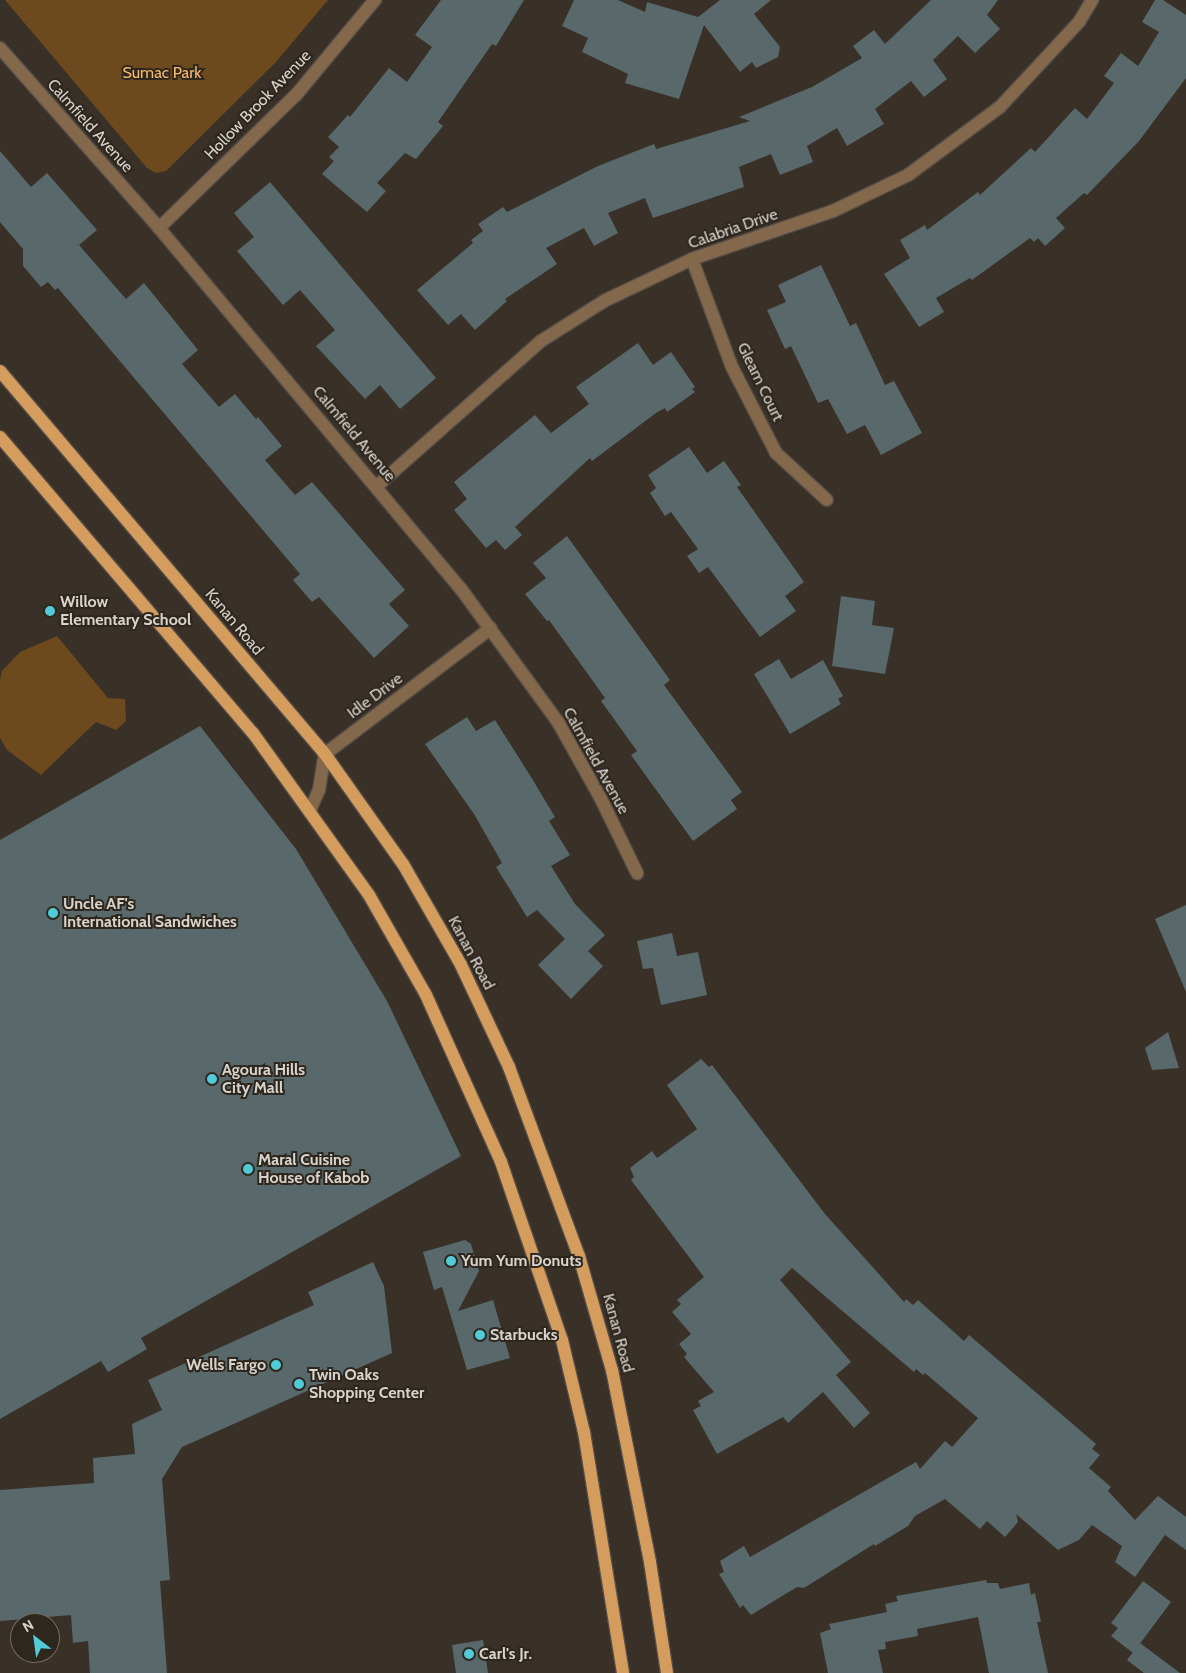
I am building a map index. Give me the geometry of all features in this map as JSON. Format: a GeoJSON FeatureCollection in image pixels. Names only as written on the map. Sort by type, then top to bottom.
{"type":"FeatureCollection","features":[{"type":"Feature","properties":{"kind":"main road","name":"Kanan Road"},"geometry":{"type":"LineString","coordinates":[[0,371],[325,754],[403,864],[461,965],[509,1067],[569,1229],[612,1370],[650,1562],[667,1673]]}},
{"type":"Feature","properties":{"kind":"main road"},"geometry":{"type":"LineString","coordinates":[[0,437],[253,733],[310,810],[369,895],[426,995],[501,1162],[562,1340],[584,1432],[623,1673]]}},
{"type":"Feature","properties":{"kind":"street","name":"Hollow Brook Avenue"},"geometry":{"type":"LineString","coordinates":[[159,228],[296,95],[375,0]]}},
{"type":"Feature","properties":{"kind":"street","name":"Calabria Drive"},"geometry":{"type":"LineString","coordinates":[[377,486],[541,341],[604,301],[692,259],[833,212],[908,175],[1000,107],[1079,22],[1092,0]]}},
{"type":"Feature","properties":{"kind":"street","name":"Calmfield Avenue"},"geometry":{"type":"LineString","coordinates":[[0,48],[159,228],[377,486],[491,628],[558,722],[600,797],[637,873]]}},
{"type":"Feature","properties":{"kind":"street","name":"Gleam Court"},"geometry":{"type":"LineString","coordinates":[[692,259],[732,367],[776,453],[826,500]]}},
{"type":"Feature","properties":{"kind":"street","name":"Idle Drive"},"geometry":{"type":"LineString","coordinates":[[325,754],[491,628]]}},
{"type":"Feature","properties":{"kind":"street"},"geometry":{"type":"LineString","coordinates":[[310,810],[319,790],[325,754]]}},
{"type":"Feature","properties":{"kind":"green space","name":"Sumac Park"},"geometry":{"type":"Polygon","coordinates":[[[5,0],[328,0],[276,62],[166,171],[156,173],[147,168],[5,0]]]}},
{"type":"Feature","properties":{"kind":"green space"},"geometry":{"type":"Polygon","coordinates":[[[57,636],[108,698],[125,699],[126,721],[116,730],[96,722],[41,775],[7,750],[0,738],[0,680],[2,671],[20,652],[57,636]]]}},
{"type":"Feature","properties":{"kind":"building"},"geometry":{"type":"Polygon","coordinates":[[[441,0],[524,0],[496,46],[492,44],[438,122],[443,126],[416,159],[405,153],[377,183],[386,191],[367,212],[322,174],[334,161],[329,157],[339,147],[328,137],[348,115],[350,117],[389,68],[407,82],[432,47],[415,35],[441,0]]]}},
{"type":"Feature","properties":{"kind":"building"},"geometry":{"type":"Polygon","coordinates":[[[574,0],[618,0],[645,12],[647,2],[698,17],[720,0],[771,0],[754,14],[780,47],[778,57],[756,68],[752,62],[740,72],[704,25],[679,99],[625,83],[628,74],[582,52],[588,38],[562,26],[574,0]]]}},
{"type":"Feature","properties":{"kind":"building"},"geometry":{"type":"Polygon","coordinates":[[[931,0],[998,0],[987,15],[1000,29],[975,53],[958,36],[933,60],[947,79],[924,97],[911,81],[875,109],[884,124],[847,146],[837,128],[807,146],[813,162],[780,175],[771,154],[739,167],[744,187],[653,218],[645,198],[608,213],[618,233],[594,246],[584,228],[546,248],[557,264],[505,299],[507,301],[475,330],[461,314],[448,325],[417,290],[473,243],[471,240],[483,231],[478,224],[503,207],[507,212],[598,166],[654,144],[656,149],[750,121],[739,117],[812,87],[862,58],[853,46],[874,30],[885,44],[931,0]]]}},
{"type":"Feature","properties":{"kind":"building"},"geometry":{"type":"Polygon","coordinates":[[[1155,0],[1163,0],[1186,15],[1186,78],[1139,141],[1087,195],[1084,193],[1056,218],[1065,228],[1045,246],[1038,238],[1034,242],[1030,238],[972,280],[970,278],[936,298],[944,312],[919,327],[884,274],[910,258],[900,240],[925,225],[927,230],[978,192],[980,195],[1031,148],[1035,152],[1075,108],[1087,119],[1114,83],[1104,76],[1121,53],[1138,66],[1159,32],[1142,22],[1155,0]]]}},
{"type":"Feature","properties":{"kind":"building"},"geometry":{"type":"Polygon","coordinates":[[[0,151],[31,187],[47,173],[97,230],[79,245],[126,299],[144,283],[198,350],[182,364],[193,377],[219,407],[235,394],[256,419],[258,417],[282,446],[265,460],[295,495],[312,482],[405,590],[389,604],[409,626],[374,658],[319,597],[312,602],[293,580],[300,574],[58,288],[55,290],[48,282],[41,287],[23,266],[23,249],[0,222],[0,151]]]}},
{"type":"Feature","properties":{"kind":"building"},"geometry":{"type":"Polygon","coordinates":[[[270,182],[436,378],[400,409],[380,385],[365,399],[316,346],[335,330],[300,290],[283,305],[237,251],[254,237],[234,213],[270,182]]]}},
{"type":"Feature","properties":{"kind":"building"},"geometry":{"type":"Polygon","coordinates":[[[821,265],[850,326],[856,323],[885,385],[894,381],[922,433],[881,455],[865,425],[847,434],[828,399],[818,403],[791,346],[785,349],[767,310],[786,302],[778,285],[821,265]]]}},
{"type":"Feature","properties":{"kind":"building"},"geometry":{"type":"Polygon","coordinates":[[[638,343],[653,365],[671,352],[695,387],[692,389],[695,392],[667,412],[665,408],[656,413],[592,461],[590,458],[515,527],[522,535],[505,550],[496,540],[486,548],[454,510],[467,499],[454,482],[535,415],[551,433],[589,404],[576,387],[638,343]]]}},
{"type":"Feature","properties":{"kind":"building"},"geometry":{"type":"Polygon","coordinates":[[[689,447],[707,473],[724,461],[741,485],[737,487],[804,582],[785,596],[796,611],[760,637],[708,567],[699,573],[687,556],[698,549],[671,512],[665,516],[650,493],[656,488],[648,475],[689,447]]]}},
{"type":"Feature","properties":{"kind":"building"},"geometry":{"type":"Polygon","coordinates":[[[567,536],[670,680],[664,685],[742,792],[731,800],[737,809],[693,841],[631,755],[637,751],[601,701],[605,698],[549,620],[547,621],[525,594],[546,578],[533,563],[567,536]]]}},
{"type":"Feature","properties":{"kind":"building"},"geometry":{"type":"Polygon","coordinates":[[[841,596],[875,601],[872,625],[894,628],[885,674],[832,666],[841,596]]]}},
{"type":"Feature","properties":{"kind":"building"},"geometry":{"type":"Polygon","coordinates":[[[779,659],[791,679],[823,660],[843,696],[838,699],[841,704],[790,734],[754,674],[779,659]]]}},
{"type":"Feature","properties":{"kind":"building"},"geometry":{"type":"Polygon","coordinates":[[[467,717],[476,731],[495,720],[555,817],[549,821],[570,855],[551,866],[575,904],[605,935],[588,951],[603,966],[571,999],[538,965],[565,939],[537,910],[527,917],[496,867],[502,863],[474,814],[425,744],[467,717]]]}},
{"type":"Feature","properties":{"kind":"building","name":"Agoura Hills City Mall"},"geometry":{"type":"Polygon","coordinates":[[[200,726],[296,849],[387,1001],[461,1156],[141,1338],[147,1349],[108,1372],[101,1361],[0,1419],[0,840],[200,726]]]}},
{"type":"Feature","properties":{"kind":"building"},"geometry":{"type":"Polygon","coordinates":[[[1186,905],[1186,992],[1155,919],[1186,905]]]}},
{"type":"Feature","properties":{"kind":"building"},"geometry":{"type":"Polygon","coordinates":[[[672,933],[677,956],[698,952],[707,995],[661,1005],[653,968],[643,969],[637,941],[672,933]]]}},
{"type":"Feature","properties":{"kind":"building"},"geometry":{"type":"Polygon","coordinates":[[[1168,1032],[1179,1068],[1152,1070],[1145,1048],[1168,1032]]]}},
{"type":"Feature","properties":{"kind":"building"},"geometry":{"type":"Polygon","coordinates":[[[701,1059],[709,1067],[712,1065],[825,1214],[904,1302],[906,1299],[913,1305],[918,1300],[964,1341],[969,1335],[1096,1444],[1092,1449],[1100,1455],[1089,1468],[1111,1487],[1108,1491],[1135,1520],[1158,1496],[1186,1517],[1186,1550],[1165,1535],[1135,1577],[1115,1562],[1122,1546],[1092,1525],[1079,1540],[1058,1550],[1016,1514],[1018,1522],[1005,1537],[987,1521],[980,1529],[945,1499],[915,1516],[908,1526],[875,1546],[874,1544],[804,1588],[797,1587],[751,1615],[743,1605],[740,1608],[719,1574],[724,1572],[720,1561],[744,1546],[750,1557],[916,1462],[920,1469],[945,1441],[952,1447],[978,1418],[925,1373],[923,1375],[916,1369],[914,1372],[792,1268],[780,1280],[851,1362],[836,1375],[870,1413],[854,1428],[823,1392],[788,1423],[783,1417],[717,1454],[693,1410],[701,1406],[698,1401],[714,1392],[684,1357],[687,1354],[679,1344],[691,1334],[672,1312],[681,1304],[677,1300],[704,1277],[631,1180],[634,1177],[630,1168],[652,1151],[657,1158],[697,1129],[667,1085],[701,1059]]]}},
{"type":"Feature","properties":{"kind":"building"},"geometry":{"type":"Polygon","coordinates":[[[465,1240],[471,1244],[479,1271],[458,1311],[493,1300],[510,1358],[467,1370],[442,1287],[434,1290],[423,1252],[465,1240]]]}},
{"type":"Feature","properties":{"kind":"building"},"geometry":{"type":"Polygon","coordinates":[[[373,1262],[384,1286],[392,1353],[182,1447],[162,1479],[170,1580],[160,1581],[167,1673],[90,1673],[88,1641],[73,1643],[71,1615],[60,1616],[60,1613],[10,1613],[10,1620],[0,1621],[0,1490],[94,1483],[93,1458],[135,1454],[132,1424],[162,1410],[148,1380],[314,1305],[308,1292],[373,1262]]]}},
{"type":"Feature","properties":{"kind":"building"},"geometry":{"type":"Polygon","coordinates":[[[986,1580],[987,1583],[998,1583],[1000,1589],[1029,1583],[1031,1595],[1035,1593],[1041,1622],[1037,1622],[1048,1673],[989,1673],[978,1617],[917,1629],[918,1636],[885,1642],[886,1649],[878,1650],[883,1673],[828,1673],[820,1633],[831,1629],[829,1624],[887,1612],[885,1604],[898,1601],[896,1596],[986,1580]]]}},
{"type":"Feature","properties":{"kind":"building"},"geometry":{"type":"Polygon","coordinates":[[[1143,1581],[1171,1602],[1133,1653],[1111,1636],[1118,1628],[1111,1623],[1143,1581]]]}},
{"type":"Feature","properties":{"kind":"building","name":"Carl's Jr."},"geometry":{"type":"Polygon","coordinates":[[[483,1640],[488,1673],[456,1673],[452,1645],[483,1640]]]}},
{"type":"Feature","properties":{"kind":"building"},"geometry":{"type":"Polygon","coordinates":[[[1140,1643],[1180,1673],[1144,1673],[1127,1660],[1140,1643]]]}},
{"type":"Feature","properties":{"kind":"place","name":"Willow Elementary School"},"geometry":{"type":"Point","coordinates":[50,611]}},
{"type":"Feature","properties":{"kind":"place","name":"Uncle AF's International Sandwiches"},"geometry":{"type":"Point","coordinates":[53,913]}},
{"type":"Feature","properties":{"kind":"place","name":"Agoura Hills City Mall"},"geometry":{"type":"Point","coordinates":[212,1079]}},
{"type":"Feature","properties":{"kind":"place","name":"Maral Cuisine House of Kabob"},"geometry":{"type":"Point","coordinates":[248,1169]}},
{"type":"Feature","properties":{"kind":"place","name":"Yum Yum Donuts"},"geometry":{"type":"Point","coordinates":[451,1261]}},
{"type":"Feature","properties":{"kind":"place","name":"Starbucks"},"geometry":{"type":"Point","coordinates":[480,1335]}},
{"type":"Feature","properties":{"kind":"place","name":"Wells Fargo"},"geometry":{"type":"Point","coordinates":[276,1365]}},
{"type":"Feature","properties":{"kind":"place","name":"Twin Oaks Shopping Center"},"geometry":{"type":"Point","coordinates":[299,1384]}},
{"type":"Feature","properties":{"kind":"place","name":"Carl's Jr."},"geometry":{"type":"Point","coordinates":[469,1654]}}]}
